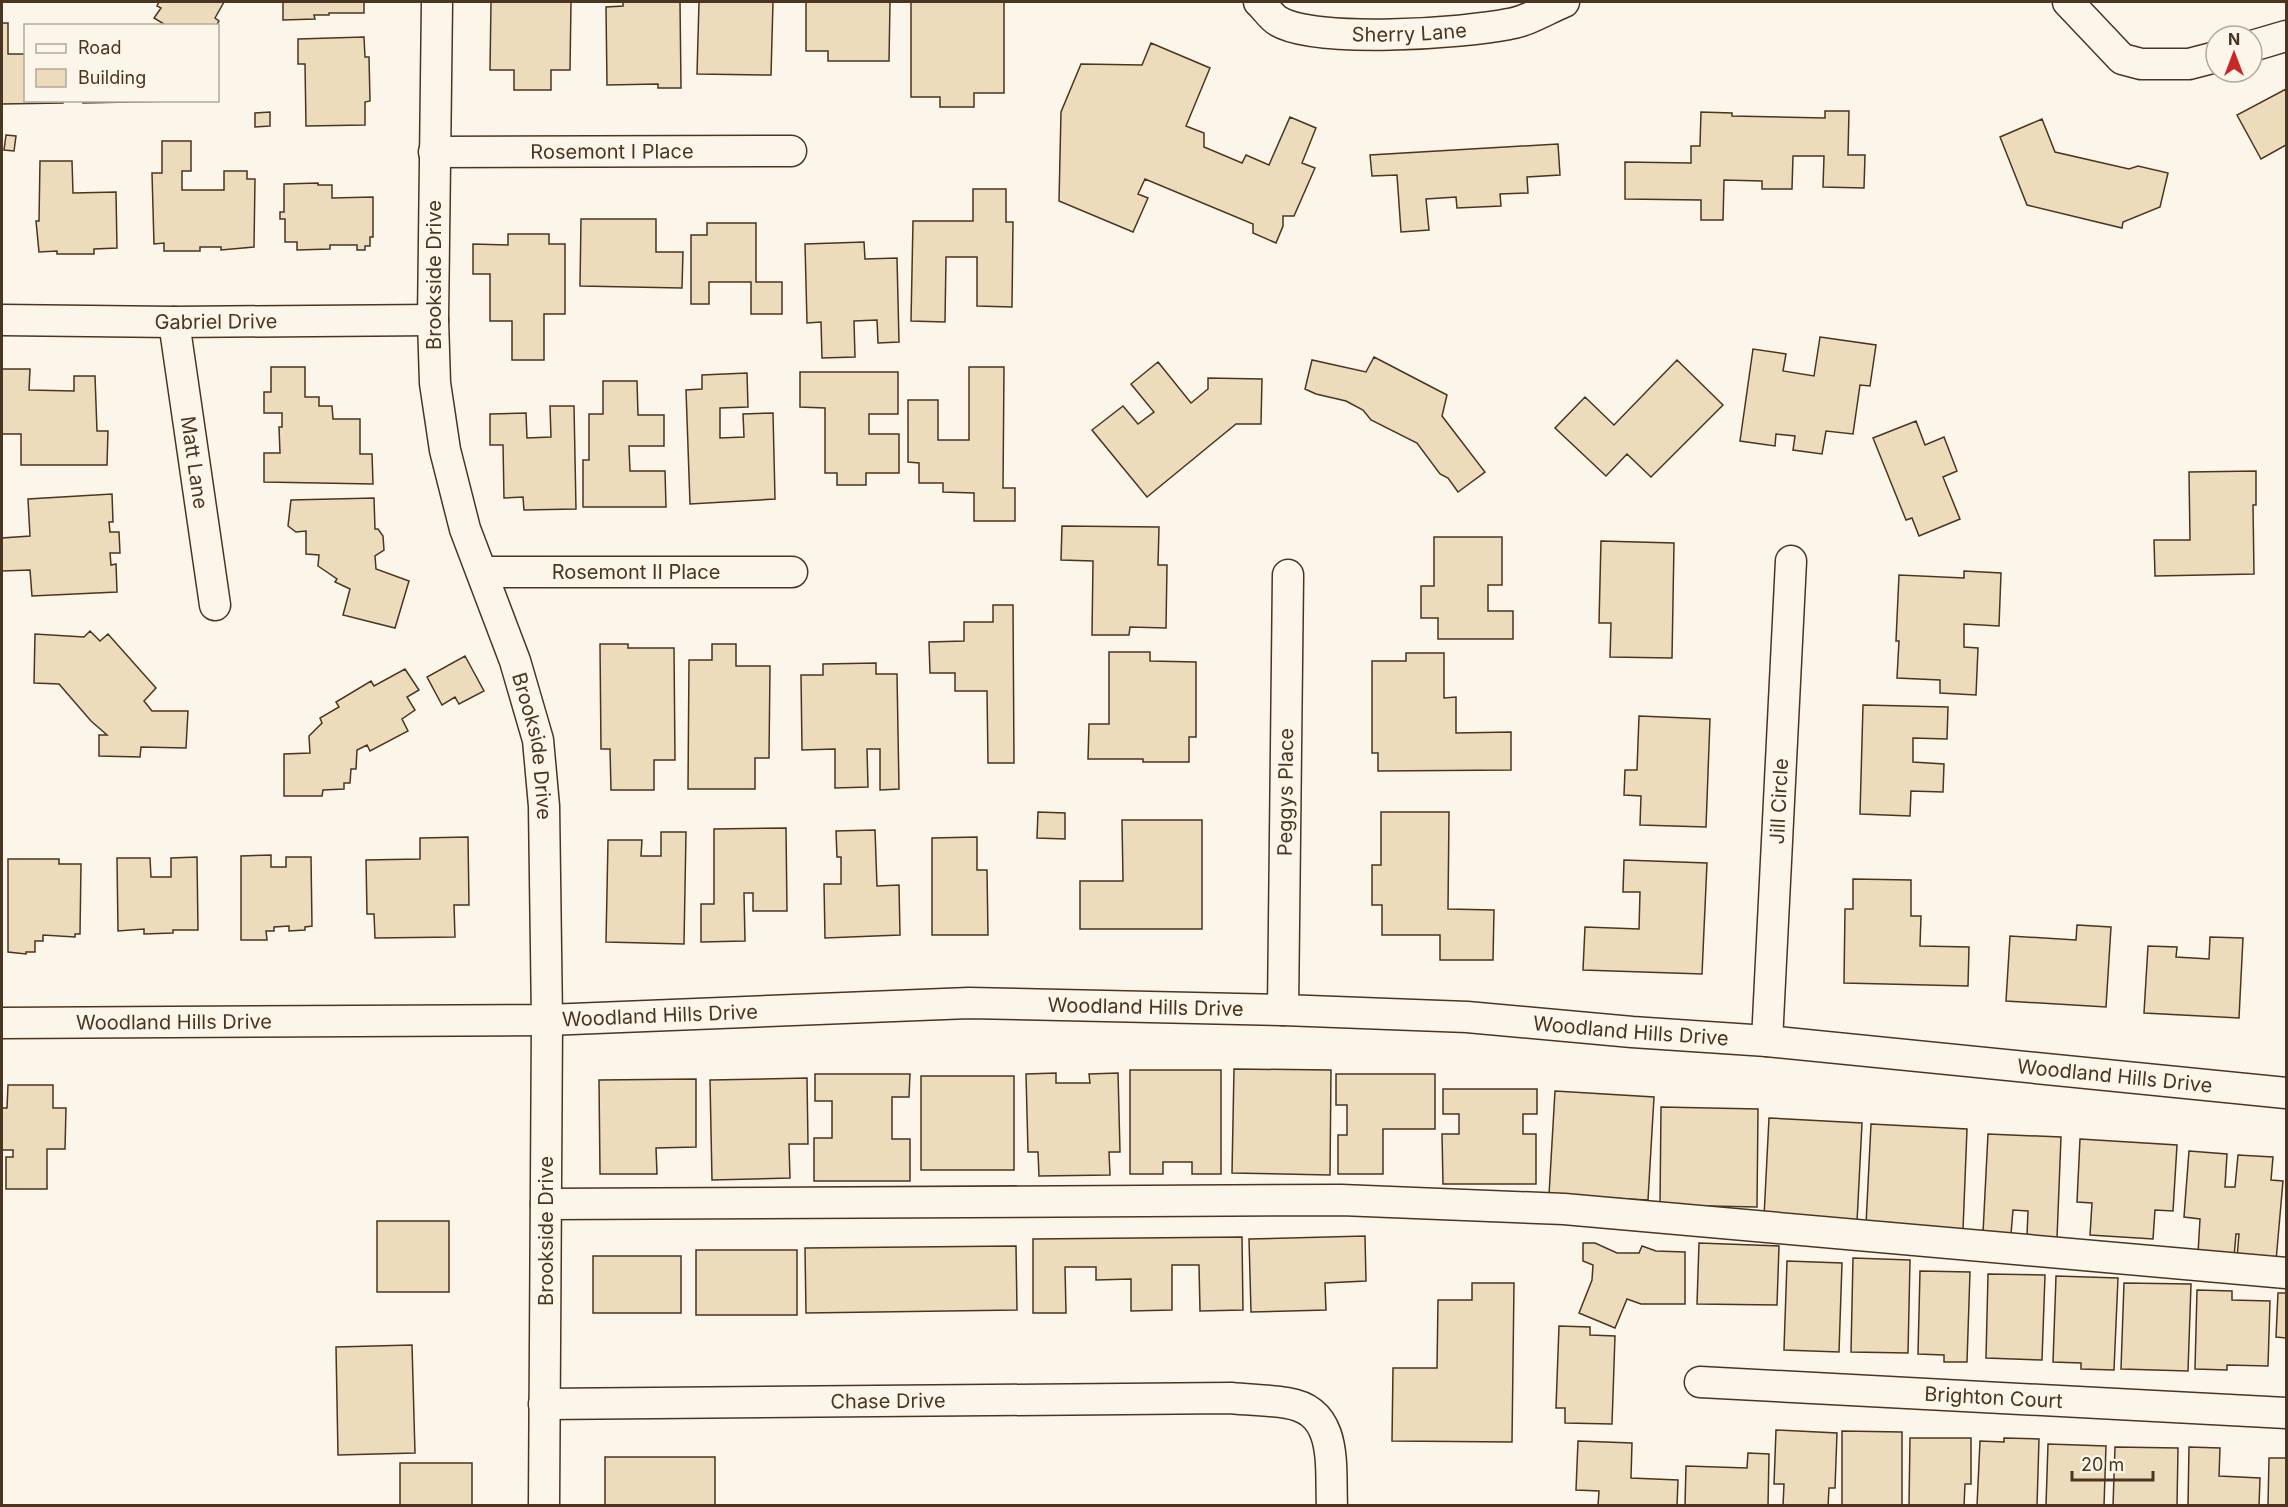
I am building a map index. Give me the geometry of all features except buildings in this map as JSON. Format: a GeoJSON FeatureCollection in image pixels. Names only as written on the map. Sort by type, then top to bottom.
{"type":"FeatureCollection","features":[{"type":"Feature","properties":{"kind":"street","name":"Brookside Drive"},"geometry":{"type":"LineString","coordinates":[[436,2],[432,320],[435,383],[445,450],[465,529],[515,661],[538,740],[544,806],[547,1020],[544,1506]]}},
{"type":"Feature","properties":{"kind":"street","name":"Sherry Lane"},"geometry":{"type":"LineString","coordinates":[[1259,2],[1279,21],[1314,32],[1349,34],[1449,32],[1512,24],[1564,2]]}},
{"type":"Feature","properties":{"kind":"street"},"geometry":{"type":"LineString","coordinates":[[2068,2],[2122,58],[2141,64],[2189,64],[2204,60]]}},
{"type":"Feature","properties":{"kind":"street"},"geometry":{"type":"LineString","coordinates":[[2264,42],[2286,36]]}},
{"type":"Feature","properties":{"kind":"street","name":"Rosemont I Place"},"geometry":{"type":"LineString","coordinates":[[434,152],[791,151]]}},
{"type":"Feature","properties":{"kind":"street","name":"Gabriel Drive"},"geometry":{"type":"LineString","coordinates":[[2,320],[174,322],[432,320]]}},
{"type":"Feature","properties":{"kind":"street","name":"Matt Lane"},"geometry":{"type":"LineString","coordinates":[[174,322],[215,605]]}},
{"type":"Feature","properties":{"kind":"street","name":"Jill Circle"},"geometry":{"type":"LineString","coordinates":[[1767,1041],[1791,561]]}},
{"type":"Feature","properties":{"kind":"street","name":"Rosemont II Place"},"geometry":{"type":"LineString","coordinates":[[482,572],[792,572]]}},
{"type":"Feature","properties":{"kind":"street","name":"Peggys Place"},"geometry":{"type":"LineString","coordinates":[[1284,1010],[1288,575]]}},
{"type":"Feature","properties":{"kind":"street","name":"Woodland Hills Drive"},"geometry":{"type":"LineString","coordinates":[[2,1023],[547,1020],[969,1003],[1284,1010],[1467,1017],[1767,1041],[2286,1093]]}},
{"type":"Feature","properties":{"kind":"street"},"geometry":{"type":"LineString","coordinates":[[546,1204],[1341,1200],[1564,1209],[2286,1274]]}},
{"type":"Feature","properties":{"kind":"street","name":"Brighton Court"},"geometry":{"type":"LineString","coordinates":[[1700,1382],[2286,1413]]}},
{"type":"Feature","properties":{"kind":"street","name":"Chase Drive"},"geometry":{"type":"LineString","coordinates":[[544,1404],[1231,1398],[1288,1403],[1308,1409],[1323,1423],[1329,1443],[1332,1506]]}}]}
